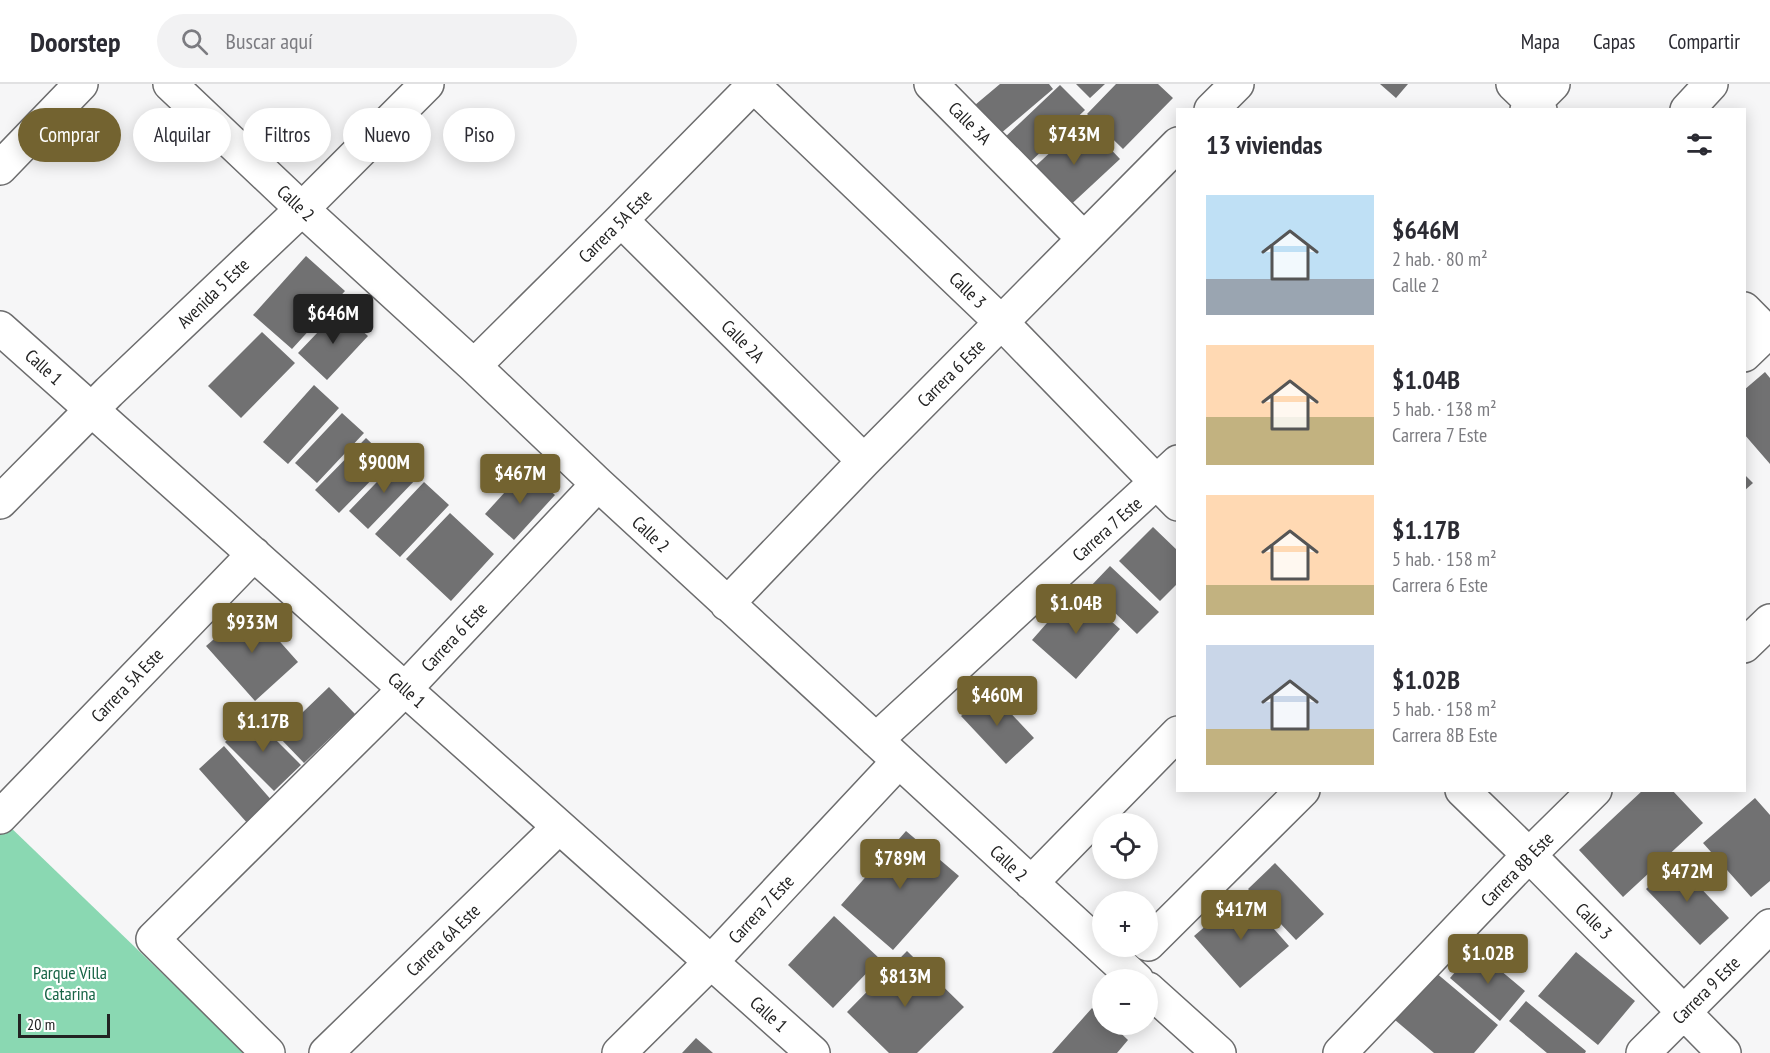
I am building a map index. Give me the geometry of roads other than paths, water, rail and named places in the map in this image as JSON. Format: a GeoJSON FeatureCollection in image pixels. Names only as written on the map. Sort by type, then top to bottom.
{"type":"FeatureCollection","features":[{"type":"Feature","properties":{"kind":"street"},"geometry":{"type":"LineString","coordinates":[[0,168],[81,84]]}},
{"type":"Feature","properties":{"kind":"street","name":"Calle 2"},"geometry":{"type":"LineString","coordinates":[[170,84],[727,604],[1031,883],[1140,965],[1219,1053]]}},
{"type":"Feature","properties":{"kind":"street","name":"Avenida 5 Este"},"geometry":{"type":"LineString","coordinates":[[0,502],[428,84]]}},
{"type":"Feature","properties":{"kind":"street","name":"Carrera 5A Este"},"geometry":{"type":"LineString","coordinates":[[474,366],[621,220],[753,84]]}},
{"type":"Feature","properties":{"kind":"street","name":"Calle 3"},"geometry":{"type":"LineString","coordinates":[[753,84],[1171,483]]}},
{"type":"Feature","properties":{"kind":"street","name":"Calle 3A"},"geometry":{"type":"LineString","coordinates":[[931,84],[1084,239]]}},
{"type":"Feature","properties":{"kind":"street"},"geometry":{"type":"LineString","coordinates":[[1689,108],[1711,84]]}},
{"type":"Feature","properties":{"kind":"street","name":"Carrera 6 Este"},"geometry":{"type":"LineString","coordinates":[[727,604],[864,461],[1176,146]]}},
{"type":"Feature","properties":{"kind":"street","name":"Calle 2A"},"geometry":{"type":"LineString","coordinates":[[621,220],[864,461]]}},
{"type":"Feature","properties":{"kind":"street"},"geometry":{"type":"LineString","coordinates":[[1746,311],[1769,332],[1746,353]]}},
{"type":"Feature","properties":{"kind":"street","name":"Calle 1"},"geometry":{"type":"LineString","coordinates":[[0,327],[813,1053]]}},
{"type":"Feature","properties":{"kind":"street","name":"Carrera 7 Este"},"geometry":{"type":"LineString","coordinates":[[619,1053],[711,962],[887,750],[1171,483]]}},
{"type":"Feature","properties":{"kind":"street","name":"Carrera 6 Este"},"geometry":{"type":"LineString","coordinates":[[268,1053],[153,939],[405,689],[598,484]]}},
{"type":"Feature","properties":{"kind":"street","name":"Carrera 5A Este"},"geometry":{"type":"LineString","coordinates":[[0,817],[254,554]]}},
{"type":"Feature","properties":{"kind":"street"},"geometry":{"type":"LineString","coordinates":[[1746,644],[1770,621]]}},
{"type":"Feature","properties":{"kind":"street"},"geometry":{"type":"LineString","coordinates":[[1031,883],[1176,735]]}},
{"type":"Feature","properties":{"kind":"street"},"geometry":{"type":"LineString","coordinates":[[1140,965],[1301,792]]}},
{"type":"Feature","properties":{"kind":"street","name":"Calle 3"},"geometry":{"type":"LineString","coordinates":[[1464,792],[1724,1053]]}},
{"type":"Feature","properties":{"kind":"street","name":"Carrera 8B Este"},"geometry":{"type":"LineString","coordinates":[[1340,1053],[1529,855],[1593,792]]}},
{"type":"Feature","properties":{"kind":"street","name":"Carrera 6A Este"},"geometry":{"type":"LineString","coordinates":[[326,1053],[559,827]]}},
{"type":"Feature","properties":{"kind":"street","name":"Carrera 9 Este"},"geometry":{"type":"LineString","coordinates":[[1643,1053],[1770,927]]}},
{"type":"Feature","properties":{"kind":"park label","name":"Parque Villa Catarina"},"geometry":{"type":"Point","coordinates":[70,982]}}]}
